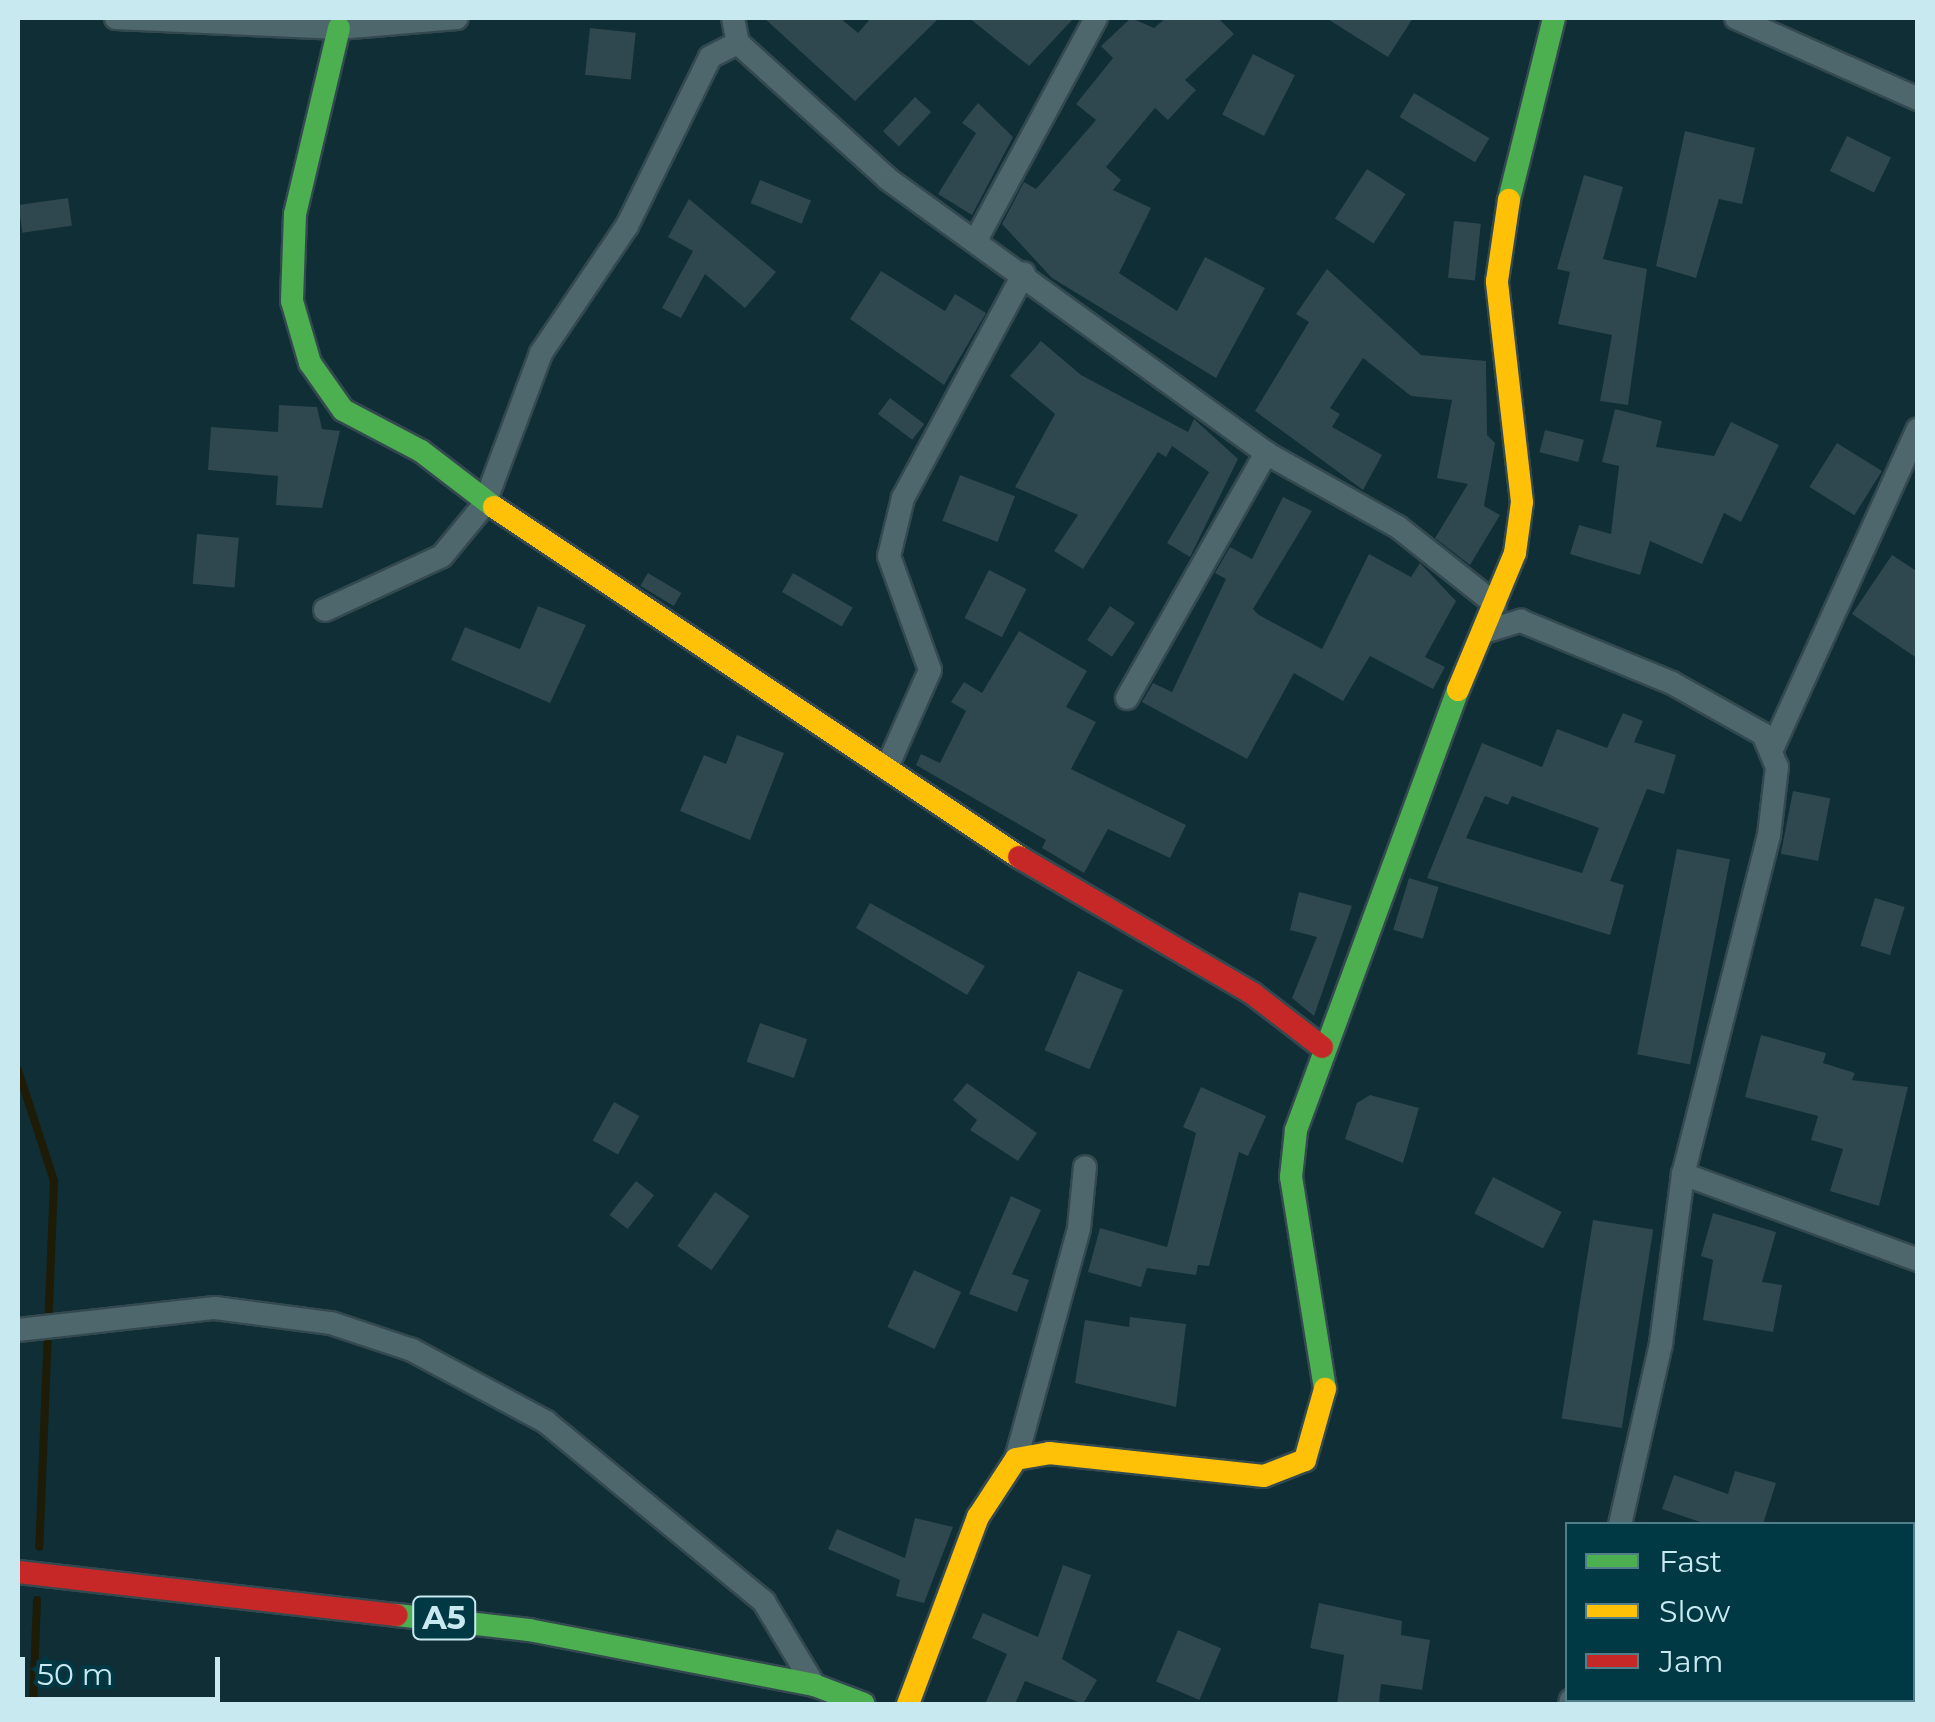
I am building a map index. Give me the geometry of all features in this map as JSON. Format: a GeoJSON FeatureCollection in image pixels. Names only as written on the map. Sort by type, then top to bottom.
{"type":"FeatureCollection","features":[{"type":"Feature","properties":{"kind":"main road"},"geometry":{"type":"LineString","coordinates":[[908,1704],[978,1517],[1016,1459],[1049,1453],[1228,1477],[1288,1472],[1305,1460],[1324,1388],[1291,1177],[1322,1048],[1495,604],[1522,502],[1497,281],[1518,136],[1554,18]]}},
{"type":"Feature","properties":{"kind":"main road"},"geometry":{"type":"LineString","coordinates":[[339,28],[295,214],[296,330],[343,410],[421,451],[484,505],[888,765],[1090,903],[1254,994],[1322,1048]]}},
{"type":"Feature","properties":{"kind":"main road","name":"A5"},"geometry":{"type":"LineString","coordinates":[[18,1572],[529,1630],[814,1685],[864,1704]]}},
{"type":"Feature","properties":{"kind":"street"},"geometry":{"type":"LineString","coordinates":[[116,18],[339,28],[457,18]]}},
{"type":"Feature","properties":{"kind":"street"},"geometry":{"type":"LineString","coordinates":[[732,18],[738,43],[888,179],[1024,273],[1266,453],[1398,527],[1495,604]]}},
{"type":"Feature","properties":{"kind":"street"},"geometry":{"type":"LineString","coordinates":[[976,240],[1096,18]]}},
{"type":"Feature","properties":{"kind":"street"},"geometry":{"type":"LineString","coordinates":[[1736,18],[1918,99]]}},
{"type":"Feature","properties":{"kind":"street"},"geometry":{"type":"LineString","coordinates":[[325,610],[442,556],[484,505],[542,354],[627,226],[710,56],[738,43]]}},
{"type":"Feature","properties":{"kind":"street"},"geometry":{"type":"LineString","coordinates":[[888,765],[930,670],[890,556],[903,498],[1024,273]]}},
{"type":"Feature","properties":{"kind":"street"},"geometry":{"type":"LineString","coordinates":[[1620,1522],[1662,1344],[1683,1174],[1773,816],[1773,747],[1918,429]]}},
{"type":"Feature","properties":{"kind":"street"},"geometry":{"type":"LineString","coordinates":[[1128,698],[1266,453]]}},
{"type":"Feature","properties":{"kind":"street"},"geometry":{"type":"LineString","coordinates":[[1484,632],[1521,622],[1743,718],[1773,747]]}},
{"type":"Feature","properties":{"kind":"street"},"geometry":{"type":"LineString","coordinates":[[1016,1459],[1079,1228],[1085,1167]]}},
{"type":"Feature","properties":{"kind":"street"},"geometry":{"type":"LineString","coordinates":[[1683,1174],[1918,1260]]}},
{"type":"Feature","properties":{"kind":"street"},"geometry":{"type":"LineString","coordinates":[[18,1330],[215,1308],[331,1323],[412,1350],[546,1422],[764,1602],[814,1685]]}},
{"type":"Feature","properties":{"kind":"building"},"geometry":{"type":"Polygon","coordinates":[[[764,18],[840,18],[858,33],[871,18],[939,18],[855,101],[764,18]]]}},
{"type":"Feature","properties":{"kind":"building"},"geometry":{"type":"Polygon","coordinates":[[[969,18],[1074,18],[1029,66],[969,18]]]}},
{"type":"Feature","properties":{"kind":"building"},"geometry":{"type":"Polygon","coordinates":[[[1131,18],[1154,28],[1166,18],[1218,18],[1234,34],[1185,80],[1196,90],[1168,120],[1155,108],[1106,167],[1121,180],[1113,190],[1151,208],[1119,273],[1177,311],[1205,257],[1265,288],[1216,378],[1052,278],[1002,224],[1024,182],[1036,189],[1096,120],[1076,104],[1113,58],[1101,46],[1131,18]]]}},
{"type":"Feature","properties":{"kind":"building"},"geometry":{"type":"Polygon","coordinates":[[[1326,18],[1413,18],[1388,57],[1326,18]]]}},
{"type":"Feature","properties":{"kind":"building"},"geometry":{"type":"Polygon","coordinates":[[[590,28],[636,33],[631,80],[585,75],[590,28]]]}},
{"type":"Feature","properties":{"kind":"building"},"geometry":{"type":"Polygon","coordinates":[[[1253,54],[1295,75],[1264,136],[1222,115],[1253,54]]]}},
{"type":"Feature","properties":{"kind":"building"},"geometry":{"type":"Polygon","coordinates":[[[1414,93],[1489,138],[1475,162],[1400,117],[1414,93]]]}},
{"type":"Feature","properties":{"kind":"building"},"geometry":{"type":"Polygon","coordinates":[[[915,97],[931,112],[899,146],[883,131],[915,97]]]}},
{"type":"Feature","properties":{"kind":"building"},"geometry":{"type":"Polygon","coordinates":[[[978,103],[1013,137],[972,215],[938,194],[976,133],[962,123],[978,103]]]}},
{"type":"Feature","properties":{"kind":"building"},"geometry":{"type":"Polygon","coordinates":[[[1685,131],[1755,148],[1742,204],[1719,199],[1696,278],[1656,266],[1685,131]]]}},
{"type":"Feature","properties":{"kind":"building"},"geometry":{"type":"Polygon","coordinates":[[[1847,136],[1891,157],[1874,193],[1830,171],[1847,136]]]}},
{"type":"Feature","properties":{"kind":"building"},"geometry":{"type":"Polygon","coordinates":[[[1367,169],[1406,194],[1373,244],[1335,218],[1367,169]]]}},
{"type":"Feature","properties":{"kind":"building"},"geometry":{"type":"Polygon","coordinates":[[[1584,175],[1623,187],[1603,259],[1647,269],[1628,405],[1600,401],[1612,335],[1558,324],[1570,272],[1557,269],[1584,175]]]}},
{"type":"Feature","properties":{"kind":"building"},"geometry":{"type":"Polygon","coordinates":[[[760,180],[811,201],[802,224],[751,203],[760,180]]]}},
{"type":"Feature","properties":{"kind":"building"},"geometry":{"type":"Polygon","coordinates":[[[68,198],[72,226],[22,233],[18,205],[68,198]]]}},
{"type":"Feature","properties":{"kind":"building"},"geometry":{"type":"Polygon","coordinates":[[[689,199],[776,272],[745,308],[705,274],[681,318],[662,308],[693,251],[668,237],[689,199]]]}},
{"type":"Feature","properties":{"kind":"building"},"geometry":{"type":"Polygon","coordinates":[[[1454,221],[1481,224],[1475,281],[1448,278],[1454,221]]]}},
{"type":"Feature","properties":{"kind":"building"},"geometry":{"type":"Polygon","coordinates":[[[1327,269],[1421,355],[1486,361],[1487,435],[1495,443],[1484,506],[1500,515],[1470,565],[1435,538],[1468,484],[1437,478],[1452,400],[1411,396],[1363,358],[1330,408],[1340,414],[1332,427],[1382,455],[1363,490],[1255,411],[1309,322],[1296,314],[1327,269]]]}},
{"type":"Feature","properties":{"kind":"building"},"geometry":{"type":"Polygon","coordinates":[[[881,271],[945,311],[955,294],[986,313],[944,385],[850,319],[881,271]]]}},
{"type":"Feature","properties":{"kind":"building"},"geometry":{"type":"Polygon","coordinates":[[[1041,341],[1081,375],[1188,432],[1194,419],[1238,459],[1190,557],[1167,543],[1209,472],[1172,446],[1166,457],[1158,452],[1083,569],[1054,551],[1078,515],[1015,487],[1055,414],[1010,376],[1041,341]]]}},
{"type":"Feature","properties":{"kind":"building"},"geometry":{"type":"Polygon","coordinates":[[[890,398],[924,424],[912,440],[878,414],[890,398]]]}},
{"type":"Feature","properties":{"kind":"building"},"geometry":{"type":"Polygon","coordinates":[[[279,405],[317,407],[322,429],[340,431],[322,508],[276,505],[278,476],[208,470],[211,427],[278,432],[279,405]]]}},
{"type":"Feature","properties":{"kind":"building"},"geometry":{"type":"Polygon","coordinates":[[[1615,409],[1662,421],[1656,447],[1714,456],[1731,422],[1779,445],[1741,522],[1724,513],[1702,564],[1650,541],[1640,575],[1570,554],[1579,525],[1611,534],[1619,466],[1602,462],[1615,409]]]}},
{"type":"Feature","properties":{"kind":"building"},"geometry":{"type":"Polygon","coordinates":[[[1545,430],[1584,440],[1578,462],[1539,452],[1545,430]]]}},
{"type":"Feature","properties":{"kind":"building"},"geometry":{"type":"Polygon","coordinates":[[[1837,443],[1882,471],[1854,515],[1809,487],[1837,443]]]}},
{"type":"Feature","properties":{"kind":"building"},"geometry":{"type":"Polygon","coordinates":[[[960,475],[1015,496],[998,542],[942,521],[960,475]]]}},
{"type":"Feature","properties":{"kind":"building"},"geometry":{"type":"Polygon","coordinates":[[[1283,497],[1312,511],[1253,609],[1259,615],[1322,649],[1369,554],[1411,577],[1420,563],[1456,601],[1425,657],[1445,667],[1433,689],[1370,656],[1343,701],[1294,673],[1247,759],[1142,702],[1153,683],[1172,692],[1226,579],[1215,573],[1230,547],[1252,559],[1283,497]]]}},
{"type":"Feature","properties":{"kind":"building"},"geometry":{"type":"Polygon","coordinates":[[[197,534],[239,538],[234,587],[193,584],[197,534]]]}},
{"type":"Feature","properties":{"kind":"building"},"geometry":{"type":"Polygon","coordinates":[[[1892,555],[1918,572],[1918,659],[1852,614],[1892,555]]]}},
{"type":"Feature","properties":{"kind":"building"},"geometry":{"type":"Polygon","coordinates":[[[989,570],[1026,589],[1002,637],[964,618],[989,570]]]}},
{"type":"Feature","properties":{"kind":"building"},"geometry":{"type":"Polygon","coordinates":[[[648,573],[681,593],[674,606],[640,586],[648,573]]]}},
{"type":"Feature","properties":{"kind":"building"},"geometry":{"type":"Polygon","coordinates":[[[793,573],[853,608],[842,627],[782,592],[793,573]]]}},
{"type":"Feature","properties":{"kind":"building"},"geometry":{"type":"Polygon","coordinates":[[[538,606],[586,625],[550,703],[451,660],[465,627],[520,649],[538,606]]]}},
{"type":"Feature","properties":{"kind":"building"},"geometry":{"type":"Polygon","coordinates":[[[1110,606],[1135,623],[1112,657],[1087,640],[1110,606]]]}},
{"type":"Feature","properties":{"kind":"building"},"geometry":{"type":"Polygon","coordinates":[[[1019,631],[1087,671],[1066,707],[1096,722],[1071,769],[1186,825],[1170,858],[1108,829],[1084,873],[1042,848],[1046,840],[916,765],[921,754],[940,763],[966,711],[951,702],[964,682],[982,693],[1019,631]]]}},
{"type":"Feature","properties":{"kind":"building"},"geometry":{"type":"Polygon","coordinates":[[[1623,713],[1643,721],[1634,742],[1676,755],[1664,794],[1647,789],[1610,881],[1624,885],[1610,935],[1427,878],[1482,743],[1542,767],[1557,729],[1607,748],[1623,713]],[[1485,796],[1466,838],[1582,873],[1599,828],[1512,796],[1508,805],[1485,796]]]}},
{"type":"Feature","properties":{"kind":"building"},"geometry":{"type":"Polygon","coordinates":[[[737,735],[784,753],[750,840],[680,811],[704,755],[726,764],[737,735]]]}},
{"type":"Feature","properties":{"kind":"building"},"geometry":{"type":"Polygon","coordinates":[[[1793,791],[1830,798],[1818,861],[1781,854],[1793,791]]]}},
{"type":"Feature","properties":{"kind":"building"},"geometry":{"type":"Polygon","coordinates":[[[1677,849],[1730,859],[1690,1064],[1637,1054],[1677,849]]]}},
{"type":"Feature","properties":{"kind":"building"},"geometry":{"type":"Polygon","coordinates":[[[1409,878],[1439,887],[1423,939],[1393,930],[1409,878]]]}},
{"type":"Feature","properties":{"kind":"building"},"geometry":{"type":"Polygon","coordinates":[[[1299,892],[1352,906],[1314,1016],[1292,998],[1317,937],[1290,930],[1299,892]]]}},
{"type":"Feature","properties":{"kind":"building"},"geometry":{"type":"Polygon","coordinates":[[[1875,898],[1905,907],[1890,955],[1860,946],[1875,898]]]}},
{"type":"Feature","properties":{"kind":"building"},"geometry":{"type":"Polygon","coordinates":[[[870,903],[985,966],[967,995],[856,928],[870,903]]]}},
{"type":"Feature","properties":{"kind":"building"},"geometry":{"type":"Polygon","coordinates":[[[1078,971],[1123,990],[1090,1069],[1044,1050],[1078,971]]]}},
{"type":"Feature","properties":{"kind":"building"},"geometry":{"type":"Polygon","coordinates":[[[760,1023],[807,1039],[794,1078],[747,1062],[760,1023]]]}},
{"type":"Feature","properties":{"kind":"building"},"geometry":{"type":"Polygon","coordinates":[[[1761,1035],[1826,1053],[1823,1063],[1855,1073],[1852,1080],[1908,1087],[1879,1206],[1830,1191],[1843,1149],[1811,1140],[1818,1116],[1745,1097],[1761,1035]]]}},
{"type":"Feature","properties":{"kind":"building"},"geometry":{"type":"Polygon","coordinates":[[[967,1083],[1037,1133],[1018,1161],[970,1130],[977,1120],[953,1100],[967,1083]]]}},
{"type":"Feature","properties":{"kind":"building"},"geometry":{"type":"Polygon","coordinates":[[[1201,1087],[1266,1116],[1248,1156],[1239,1152],[1209,1266],[1198,1265],[1196,1275],[1147,1268],[1141,1287],[1088,1272],[1100,1228],[1167,1247],[1196,1133],[1183,1127],[1201,1087]]]}},
{"type":"Feature","properties":{"kind":"building"},"geometry":{"type":"Polygon","coordinates":[[[1370,1095],[1419,1108],[1403,1163],[1345,1139],[1357,1103],[1370,1095]]]}},
{"type":"Feature","properties":{"kind":"building"},"geometry":{"type":"Polygon","coordinates":[[[614,1102],[639,1116],[618,1155],[593,1140],[614,1102]]]}},
{"type":"Feature","properties":{"kind":"building"},"geometry":{"type":"Polygon","coordinates":[[[1493,1177],[1562,1212],[1543,1248],[1474,1214],[1493,1177]]]}},
{"type":"Feature","properties":{"kind":"building"},"geometry":{"type":"Polygon","coordinates":[[[636,1181],[654,1195],[628,1229],[610,1215],[636,1181]]]}},
{"type":"Feature","properties":{"kind":"building"},"geometry":{"type":"Polygon","coordinates":[[[715,1192],[749,1216],[712,1270],[677,1246],[715,1192]]]}},
{"type":"Feature","properties":{"kind":"building"},"geometry":{"type":"Polygon","coordinates":[[[1011,1196],[1041,1210],[1012,1274],[1029,1280],[1017,1312],[969,1294],[1011,1196]]]}},
{"type":"Feature","properties":{"kind":"building"},"geometry":{"type":"Polygon","coordinates":[[[1713,1213],[1776,1232],[1762,1282],[1782,1285],[1773,1332],[1703,1320],[1713,1260],[1701,1256],[1713,1213]]]}},
{"type":"Feature","properties":{"kind":"building"},"geometry":{"type":"Polygon","coordinates":[[[1593,1220],[1653,1230],[1622,1428],[1562,1419],[1593,1220]]]}},
{"type":"Feature","properties":{"kind":"building"},"geometry":{"type":"Polygon","coordinates":[[[914,1270],[961,1292],[935,1349],[887,1327],[914,1270]]]}},
{"type":"Feature","properties":{"kind":"building"},"geometry":{"type":"Polygon","coordinates":[[[1130,1317],[1186,1324],[1176,1407],[1075,1383],[1085,1320],[1129,1327],[1130,1317]]]}},
{"type":"Feature","properties":{"kind":"building"},"geometry":{"type":"Polygon","coordinates":[[[1735,1471],[1776,1483],[1764,1522],[1700,1522],[1662,1509],[1674,1475],[1728,1494],[1735,1471]]]}},
{"type":"Feature","properties":{"kind":"building"},"geometry":{"type":"Polygon","coordinates":[[[915,1518],[953,1527],[924,1603],[896,1596],[900,1580],[828,1549],[837,1529],[905,1558],[915,1518]]]}},
{"type":"Feature","properties":{"kind":"building"},"geometry":{"type":"Polygon","coordinates":[[[1063,1565],[1091,1575],[1062,1659],[1097,1680],[1083,1704],[1025,1681],[1015,1704],[985,1704],[1007,1654],[972,1638],[983,1613],[1038,1637],[1063,1565]]]}},
{"type":"Feature","properties":{"kind":"building"},"geometry":{"type":"Polygon","coordinates":[[[1319,1603],[1402,1621],[1401,1635],[1430,1640],[1422,1690],[1381,1684],[1379,1704],[1337,1704],[1344,1655],[1310,1648],[1319,1603]]]}},
{"type":"Feature","properties":{"kind":"building"},"geometry":{"type":"Polygon","coordinates":[[[1178,1630],[1221,1648],[1199,1700],[1156,1682],[1178,1630]]]}},
{"type":"Feature","properties":{"kind":"waterway"},"geometry":{"type":"LineString","coordinates":[[18,1070],[54,1181],[39,1547]]}},
{"type":"Feature","properties":{"kind":"waterway"},"geometry":{"type":"LineString","coordinates":[[33,1704],[37,1600]]}},
{"type":"Feature","properties":{"kind":"traffic: fast"},"geometry":{"type":"LineString","coordinates":[[1509,200],[1554,18]]}},
{"type":"Feature","properties":{"kind":"traffic: fast"},"geometry":{"type":"LineString","coordinates":[[339,28],[295,214],[292,301],[310,363],[343,410],[421,451],[494,507]]}},
{"type":"Feature","properties":{"kind":"traffic: fast"},"geometry":{"type":"LineString","coordinates":[[1325,1389],[1291,1177],[1296,1130],[1458,690]]}},
{"type":"Feature","properties":{"kind":"traffic: fast"},"geometry":{"type":"LineString","coordinates":[[397,1615],[529,1630],[814,1685],[864,1704]]}},
{"type":"Feature","properties":{"kind":"traffic: slow"},"geometry":{"type":"LineString","coordinates":[[1458,690],[1515,553],[1522,502],[1497,281],[1509,200]]}},
{"type":"Feature","properties":{"kind":"traffic: slow"},"geometry":{"type":"LineString","coordinates":[[494,507],[1019,857]]}},
{"type":"Feature","properties":{"kind":"traffic: slow"},"geometry":{"type":"LineString","coordinates":[[908,1704],[978,1517],[1016,1459],[1049,1453],[1264,1476],[1305,1460],[1325,1389]]}},
{"type":"Feature","properties":{"kind":"traffic: jam"},"geometry":{"type":"LineString","coordinates":[[1019,857],[1253,994],[1322,1047]]}},
{"type":"Feature","properties":{"kind":"traffic: jam"},"geometry":{"type":"LineString","coordinates":[[18,1572],[397,1615]]}}]}
